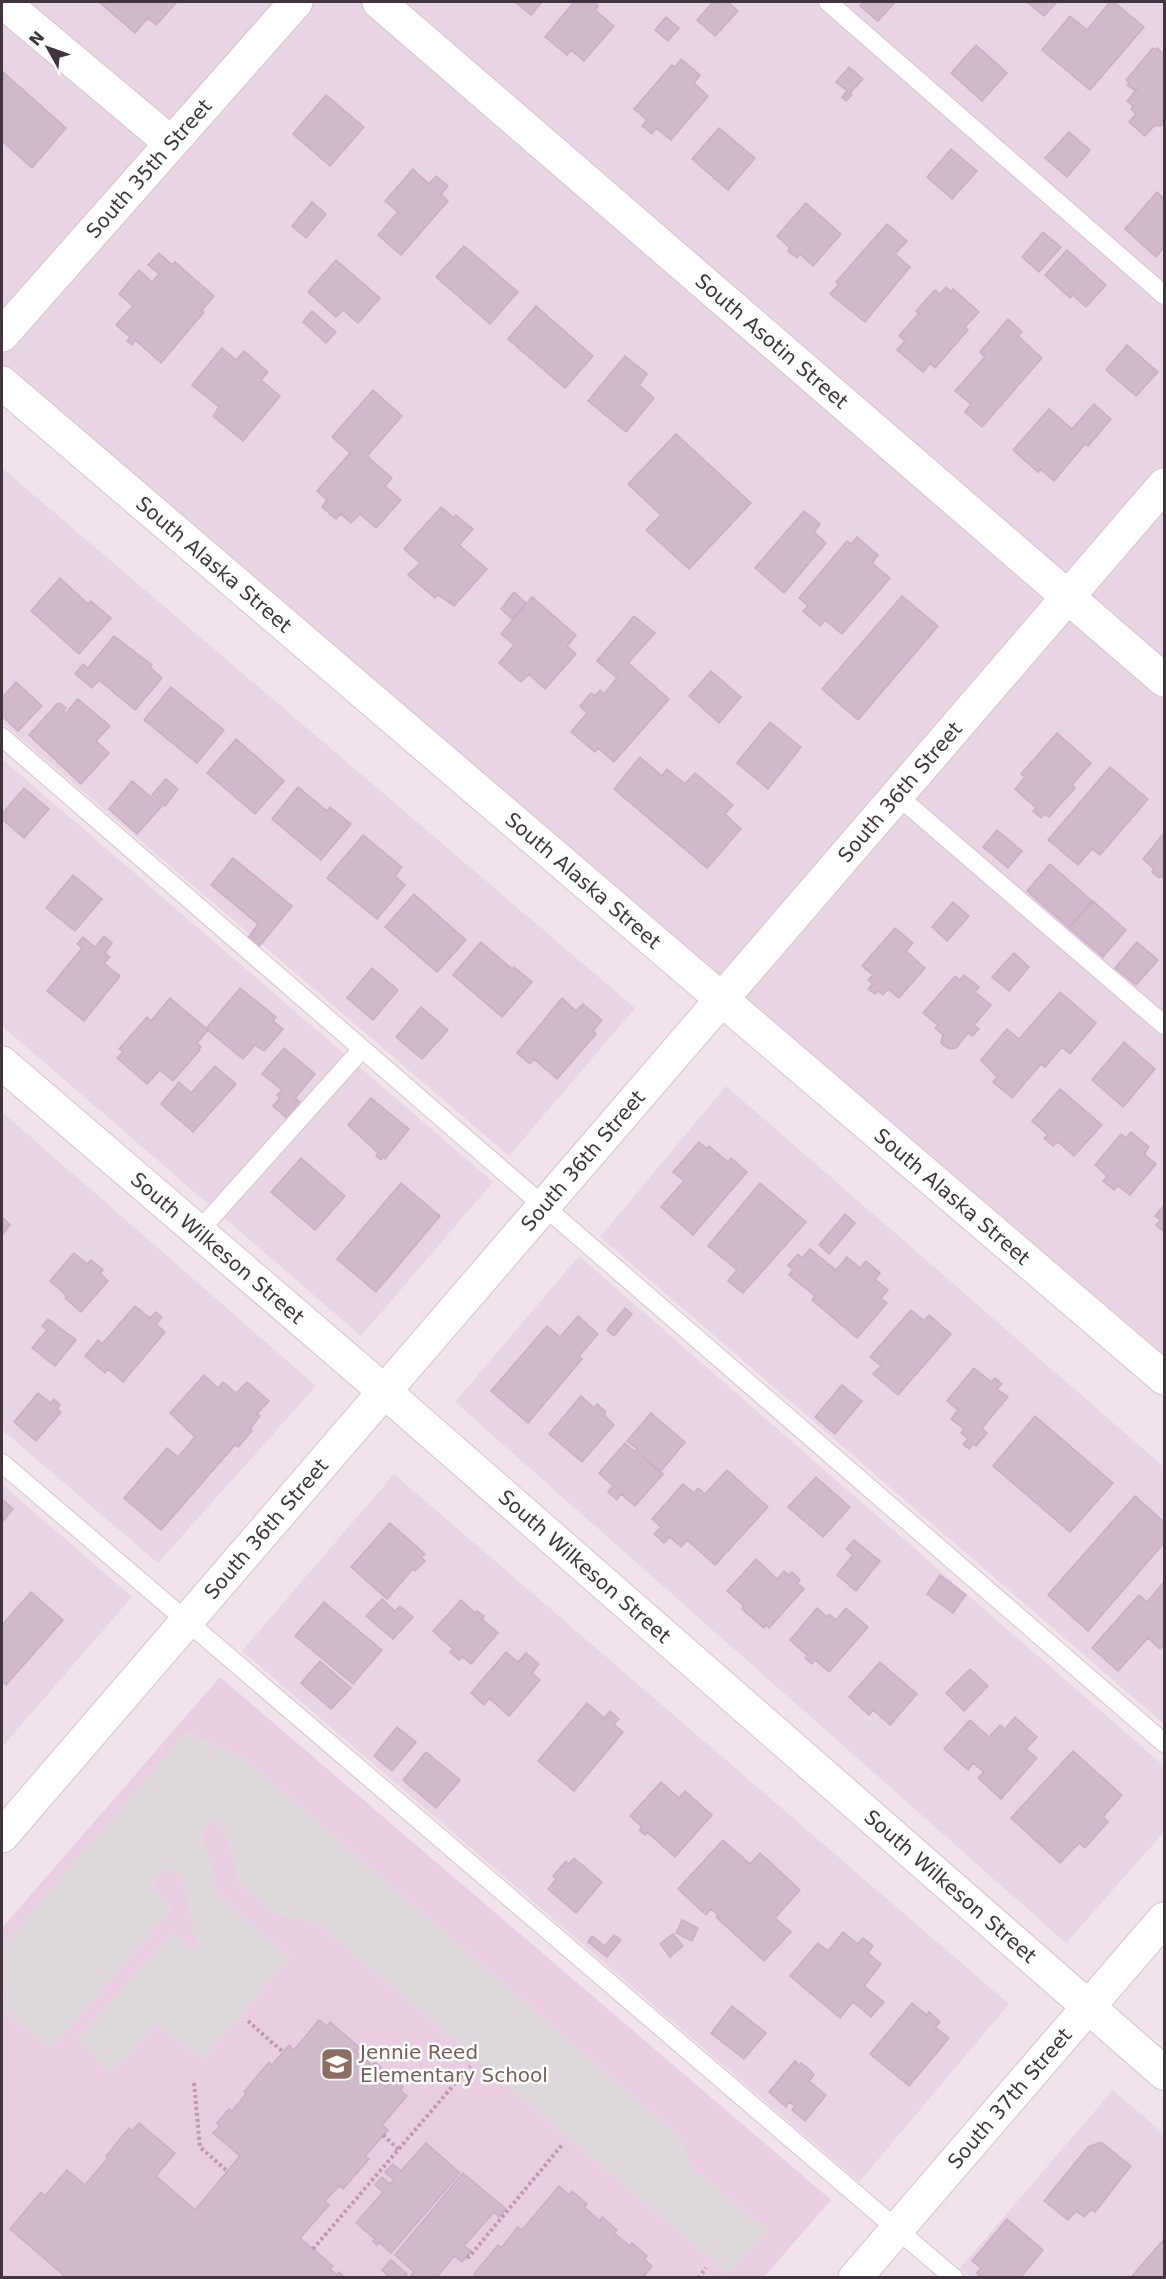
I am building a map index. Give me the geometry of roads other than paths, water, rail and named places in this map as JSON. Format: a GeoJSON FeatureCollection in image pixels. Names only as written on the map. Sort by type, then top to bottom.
{"type":"FeatureCollection","features":[{"type":"Feature","properties":{"kind":"street"},"geometry":{"type":"LineString","coordinates":[[3,2],[171,143]]}},
{"type":"Feature","properties":{"kind":"street","name":"South 35th Street"},"geometry":{"type":"LineString","coordinates":[[3,329],[296,2]]}},
{"type":"Feature","properties":{"kind":"street","name":"South Asotin Street"},"geometry":{"type":"LineString","coordinates":[[379,2],[1164,680]]}},
{"type":"Feature","properties":{"kind":"street","name":"South Alaska Street"},"geometry":{"type":"LineString","coordinates":[[2,383],[1164,1378]]}},
{"type":"Feature","properties":{"kind":"street","name":"South 36th Street"},"geometry":{"type":"LineString","coordinates":[[2,1836],[1164,485]]}},
{"type":"Feature","properties":{"kind":"street","name":"South Wilkeson Street"},"geometry":{"type":"LineString","coordinates":[[2,1064],[384,1391],[1164,2073]]}},
{"type":"Feature","properties":{"kind":"street","name":"South 37th Street"},"geometry":{"type":"LineString","coordinates":[[855,2277],[1164,1919]]}},
{"type":"Feature","properties":{"kind":"lane"},"geometry":{"type":"LineString","coordinates":[[828,2],[1164,295]]}},
{"type":"Feature","properties":{"kind":"lane"},"geometry":{"type":"LineString","coordinates":[[2,737],[1164,1743]]}},
{"type":"Feature","properties":{"kind":"lane"},"geometry":{"type":"LineString","coordinates":[[897,796],[1164,1025]]}},
{"type":"Feature","properties":{"kind":"lane"},"geometry":{"type":"LineString","coordinates":[[198,1232],[362,1049]]}},
{"type":"Feature","properties":{"kind":"lane"},"geometry":{"type":"LineString","coordinates":[[2,1463],[954,2277]]}},
{"type":"Feature","properties":{"kind":"place","name":"Jennie Reed Elementary School"},"geometry":{"type":"Point","coordinates":[337,2064]}}]}
